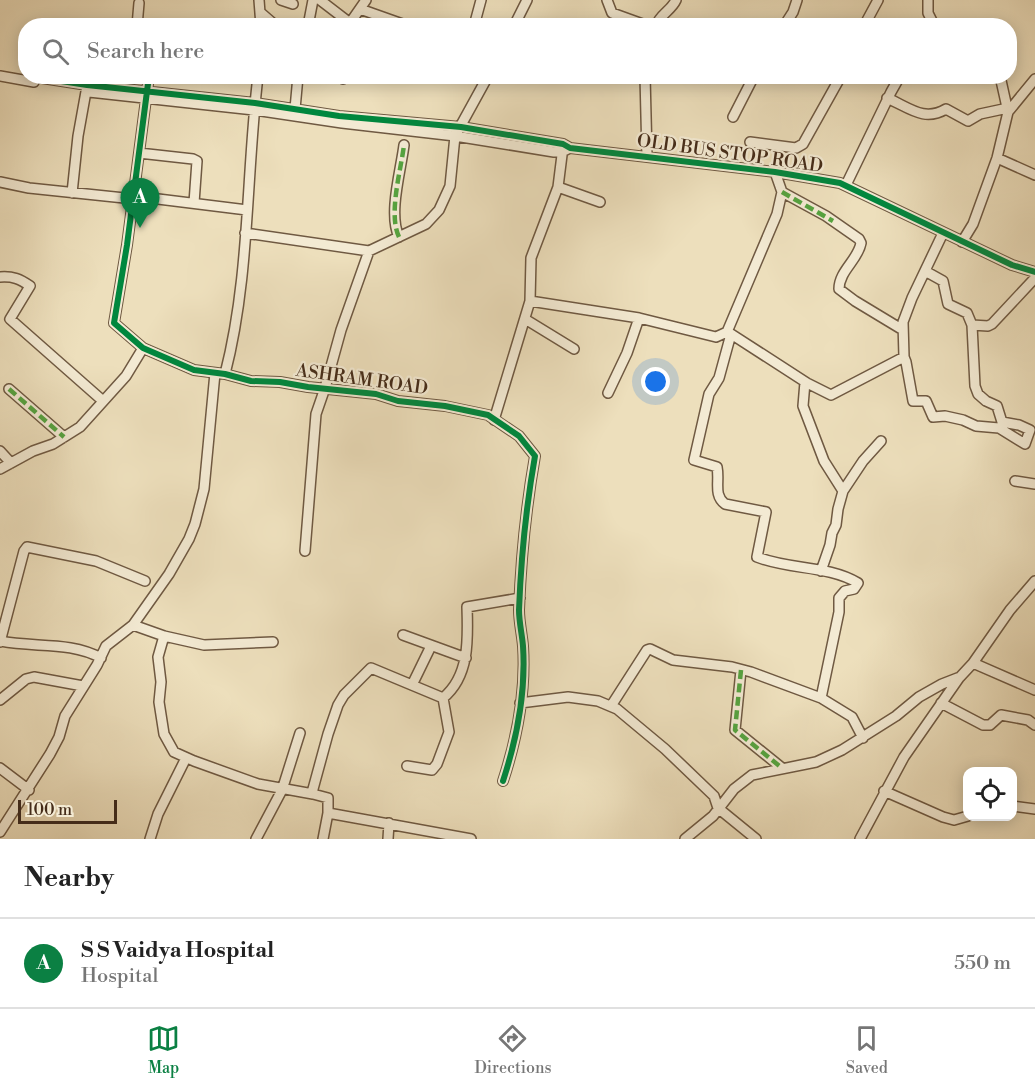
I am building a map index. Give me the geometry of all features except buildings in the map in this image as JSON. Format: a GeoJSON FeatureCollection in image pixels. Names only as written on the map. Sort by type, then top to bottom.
{"type":"FeatureCollection","features":[{"type":"Feature","properties":{"kind":"street"},"geometry":{"type":"LineString","coordinates":[[259,0],[261,18]]}},
{"type":"Feature","properties":{"kind":"street"},"geometry":{"type":"LineString","coordinates":[[281,0],[293,4]]}},
{"type":"Feature","properties":{"kind":"street"},"geometry":{"type":"LineString","coordinates":[[310,18],[313,0]]}},
{"type":"Feature","properties":{"kind":"street"},"geometry":{"type":"LineString","coordinates":[[320,0],[342,18]]}},
{"type":"Feature","properties":{"kind":"street"},"geometry":{"type":"LineString","coordinates":[[354,18],[366,0]]}},
{"type":"Feature","properties":{"kind":"street"},"geometry":{"type":"LineString","coordinates":[[476,18],[481,0]]}},
{"type":"Feature","properties":{"kind":"street"},"geometry":{"type":"LineString","coordinates":[[518,18],[527,0]]}},
{"type":"Feature","properties":{"kind":"street"},"geometry":{"type":"LineString","coordinates":[[608,0],[612,13],[626,18]]}},
{"type":"Feature","properties":{"kind":"street"},"geometry":{"type":"LineString","coordinates":[[659,18],[676,0]]}},
{"type":"Feature","properties":{"kind":"street"},"geometry":{"type":"LineString","coordinates":[[789,18],[797,0]]}},
{"type":"Feature","properties":{"kind":"street"},"geometry":{"type":"LineString","coordinates":[[868,18],[878,0]]}},
{"type":"Feature","properties":{"kind":"street"},"geometry":{"type":"LineString","coordinates":[[928,0],[930,18]]}},
{"type":"Feature","properties":{"kind":"street"},"geometry":{"type":"LineString","coordinates":[[138,18],[141,1]]}},
{"type":"Feature","properties":{"kind":"street"},"geometry":{"type":"LineString","coordinates":[[360,9],[385,18]]}},
{"type":"Feature","properties":{"kind":"street"},"geometry":{"type":"LineString","coordinates":[[261,13],[267,18]]}},
{"type":"Feature","properties":{"kind":"street"},"geometry":{"type":"LineString","coordinates":[[0,72],[18,75]]}},
{"type":"Feature","properties":{"kind":"street"},"geometry":{"type":"LineString","coordinates":[[0,76],[18,79]]}},
{"type":"Feature","properties":{"kind":"street"},"geometry":{"type":"LineString","coordinates":[[888,98],[927,116],[938,114],[946,109],[968,121],[980,114],[1008,110],[1035,79]]}},
{"type":"Feature","properties":{"kind":"street"},"geometry":{"type":"LineString","coordinates":[[57,84],[461,128],[565,148]]}},
{"type":"Feature","properties":{"kind":"street"},"geometry":{"type":"LineString","coordinates":[[66,84],[86,88]]}},
{"type":"Feature","properties":{"kind":"street"},"geometry":{"type":"LineString","coordinates":[[134,198],[148,84]]}},
{"type":"Feature","properties":{"kind":"street"},"geometry":{"type":"LineString","coordinates":[[0,832],[50,754],[59,737],[65,716],[106,646],[133,625],[178,559],[195,524],[206,472],[220,373],[231,352],[244,270],[257,84]]}},
{"type":"Feature","properties":{"kind":"street"},"geometry":{"type":"LineString","coordinates":[[295,109],[297,84]]}},
{"type":"Feature","properties":{"kind":"street"},"geometry":{"type":"LineString","coordinates":[[245,233],[369,251],[426,224],[439,210],[450,186],[455,136],[484,84]]}},
{"type":"Feature","properties":{"kind":"street"},"geometry":{"type":"LineString","coordinates":[[645,84],[647,156]]}},
{"type":"Feature","properties":{"kind":"street"},"geometry":{"type":"LineString","coordinates":[[734,117],[750,84]]}},
{"type":"Feature","properties":{"kind":"street"},"geometry":{"type":"LineString","coordinates":[[750,142],[796,148],[803,144],[837,84]]}},
{"type":"Feature","properties":{"kind":"street"},"geometry":{"type":"LineString","coordinates":[[846,185],[896,84]]}},
{"type":"Feature","properties":{"kind":"street"},"geometry":{"type":"LineString","coordinates":[[962,242],[972,224],[997,159],[1008,110],[1002,84]]}},
{"type":"Feature","properties":{"kind":"street"},"geometry":{"type":"LineString","coordinates":[[72,194],[86,88]]}},
{"type":"Feature","properties":{"kind":"street"},"geometry":{"type":"LineString","coordinates":[[254,106],[342,123],[565,148]]}},
{"type":"Feature","properties":{"kind":"street"},"geometry":{"type":"LineString","coordinates":[[399,237],[395,229],[396,200],[404,145]]}},
{"type":"Feature","properties":{"kind":"street"},"geometry":{"type":"LineString","coordinates":[[494,420],[530,301],[531,258],[558,187],[565,148]]}},
{"type":"Feature","properties":{"kind":"street","name":"OLD BUS STOP ROAD"},"geometry":{"type":"LineString","coordinates":[[565,148],[775,172],[846,185],[962,242],[1012,265],[1035,272]]}},
{"type":"Feature","properties":{"kind":"street"},"geometry":{"type":"LineString","coordinates":[[139,153],[197,161],[194,203]]}},
{"type":"Feature","properties":{"kind":"street"},"geometry":{"type":"LineString","coordinates":[[997,159],[1035,175]]}},
{"type":"Feature","properties":{"kind":"street"},"geometry":{"type":"LineString","coordinates":[[775,172],[782,192],[771,229],[729,333],[719,378],[709,394],[694,460],[717,467],[717,496],[721,502],[766,512],[757,557],[853,580],[857,586],[845,591],[839,598],[839,612],[821,698]]}},
{"type":"Feature","properties":{"kind":"street"},"geometry":{"type":"LineString","coordinates":[[0,182],[72,194],[194,203],[247,210]]}},
{"type":"Feature","properties":{"kind":"street"},"geometry":{"type":"LineString","coordinates":[[558,187],[600,202]]}},
{"type":"Feature","properties":{"kind":"street"},"geometry":{"type":"LineString","coordinates":[[782,192],[826,216],[859,239],[860,250],[841,278],[839,290],[903,330]]}},
{"type":"Feature","properties":{"kind":"street","name":"ASHRAM ROAD"},"geometry":{"type":"LineString","coordinates":[[134,198],[114,323],[142,348],[194,370],[220,373],[251,381],[325,388],[471,411],[488,415],[519,436],[535,456],[526,503],[520,598]]}},
{"type":"Feature","properties":{"kind":"street"},"geometry":{"type":"LineString","coordinates":[[925,271],[943,281],[948,304],[967,313],[972,325],[973,376],[978,394],[997,406],[1002,422],[1019,425],[1029,430],[1024,444],[999,428],[976,426],[945,416],[933,417],[926,401],[913,401],[906,362],[903,357],[903,322],[912,298],[943,233]]}},
{"type":"Feature","properties":{"kind":"street"},"geometry":{"type":"LineString","coordinates":[[305,551],[305,527],[316,414],[341,330],[369,251]]}},
{"type":"Feature","properties":{"kind":"street","name":"OLD BUS STOP ROAD"},"geometry":{"type":"LineString","coordinates":[[1012,265],[1020,272],[1035,278]]}},
{"type":"Feature","properties":{"kind":"street"},"geometry":{"type":"LineString","coordinates":[[0,276],[22,280],[30,286],[10,319],[103,401]]}},
{"type":"Feature","properties":{"kind":"street"},"geometry":{"type":"LineString","coordinates":[[972,325],[992,324],[1035,278]]}},
{"type":"Feature","properties":{"kind":"street"},"geometry":{"type":"LineString","coordinates":[[530,301],[639,318],[716,337],[729,333],[805,382],[831,395],[903,357]]}},
{"type":"Feature","properties":{"kind":"street"},"geometry":{"type":"LineString","coordinates":[[608,393],[627,353],[639,318]]}},
{"type":"Feature","properties":{"kind":"street"},"geometry":{"type":"LineString","coordinates":[[525,319],[574,349]]}},
{"type":"Feature","properties":{"kind":"street"},"geometry":{"type":"LineString","coordinates":[[0,469],[80,427],[126,376],[142,348]]}},
{"type":"Feature","properties":{"kind":"street"},"geometry":{"type":"LineString","coordinates":[[805,382],[803,406],[824,461],[843,491]]}},
{"type":"Feature","properties":{"kind":"street"},"geometry":{"type":"LineString","coordinates":[[9,389],[64,437]]}},
{"type":"Feature","properties":{"kind":"street"},"geometry":{"type":"LineString","coordinates":[[821,571],[836,525],[843,491],[863,460],[880,441]]}},
{"type":"Feature","properties":{"kind":"street"},"geometry":{"type":"LineString","coordinates":[[0,451],[11,463]]}},
{"type":"Feature","properties":{"kind":"street"},"geometry":{"type":"LineString","coordinates":[[1015,482],[1035,484]]}},
{"type":"Feature","properties":{"kind":"street"},"geometry":{"type":"LineString","coordinates":[[100,658],[76,648],[0,642],[27,546],[96,561],[145,581]]}},
{"type":"Feature","properties":{"kind":"street"},"geometry":{"type":"LineString","coordinates":[[860,839],[904,757],[960,677],[1035,581]]}},
{"type":"Feature","properties":{"kind":"street"},"geometry":{"type":"LineString","coordinates":[[443,698],[449,693],[466,658],[467,607],[520,598],[523,653],[520,703],[511,757],[503,781]]}},
{"type":"Feature","properties":{"kind":"street"},"geometry":{"type":"LineString","coordinates":[[133,625],[164,636],[212,646],[273,642]]}},
{"type":"Feature","properties":{"kind":"street"},"geometry":{"type":"LineString","coordinates":[[403,635],[466,658]]}},
{"type":"Feature","properties":{"kind":"street"},"geometry":{"type":"LineString","coordinates":[[164,636],[159,657],[161,682],[159,702],[164,734],[174,752],[258,784],[328,798],[328,813],[323,839]]}},
{"type":"Feature","properties":{"kind":"street"},"geometry":{"type":"LineString","coordinates":[[412,685],[431,646]]}},
{"type":"Feature","properties":{"kind":"street"},"geometry":{"type":"LineString","coordinates":[[611,706],[648,649],[673,660],[741,670],[821,698],[852,717],[863,738]]}},
{"type":"Feature","properties":{"kind":"street"},"geometry":{"type":"LineString","coordinates":[[973,663],[1035,690]]}},
{"type":"Feature","properties":{"kind":"street"},"geometry":{"type":"LineString","coordinates":[[313,794],[328,734],[344,695],[371,669],[443,698]]}},
{"type":"Feature","properties":{"kind":"street"},"geometry":{"type":"LineString","coordinates":[[741,670],[735,730],[782,768]]}},
{"type":"Feature","properties":{"kind":"street"},"geometry":{"type":"LineString","coordinates":[[0,700],[26,679],[34,677],[83,686]]}},
{"type":"Feature","properties":{"kind":"street"},"geometry":{"type":"LineString","coordinates":[[685,839],[712,816],[734,789],[752,775],[816,762],[863,738],[919,697],[960,677]]}},
{"type":"Feature","properties":{"kind":"street"},"geometry":{"type":"LineString","coordinates":[[520,703],[568,697],[598,701],[617,709],[659,744],[714,796],[718,808],[756,839]]}},
{"type":"Feature","properties":{"kind":"street"},"geometry":{"type":"LineString","coordinates":[[407,766],[432,770],[437,764],[449,732],[443,698]]}},
{"type":"Feature","properties":{"kind":"street"},"geometry":{"type":"LineString","coordinates":[[942,703],[983,725],[990,725],[1001,715],[1029,720],[1035,724]]}},
{"type":"Feature","properties":{"kind":"street"},"geometry":{"type":"LineString","coordinates":[[256,839],[282,790],[300,733]]}},
{"type":"Feature","properties":{"kind":"street"},"geometry":{"type":"LineString","coordinates":[[150,839],[158,814],[186,758]]}},
{"type":"Feature","properties":{"kind":"street"},"geometry":{"type":"LineString","coordinates":[[0,768],[29,790]]}},
{"type":"Feature","properties":{"kind":"street"},"geometry":{"type":"LineString","coordinates":[[884,791],[944,817],[954,820],[963,817]]}},
{"type":"Feature","properties":{"kind":"street"},"geometry":{"type":"LineString","coordinates":[[1017,807],[1035,809]]}},
{"type":"Feature","properties":{"kind":"street"},"geometry":{"type":"LineString","coordinates":[[328,813],[389,824],[432,835],[471,839]]}},
{"type":"Feature","properties":{"kind":"street"},"geometry":{"type":"LineString","coordinates":[[388,839],[389,824]]}},
{"type":"Feature","properties":{"kind":"marked path"},"geometry":{"type":"LineString","coordinates":[[399,237],[395,204],[404,145]]}},
{"type":"Feature","properties":{"kind":"marked path"},"geometry":{"type":"LineString","coordinates":[[782,192],[833,221]]}},
{"type":"Feature","properties":{"kind":"marked path"},"geometry":{"type":"LineString","coordinates":[[9,389],[64,437]]}},
{"type":"Feature","properties":{"kind":"marked path"},"geometry":{"type":"LineString","coordinates":[[741,670],[735,730],[782,768]]}},
{"type":"Feature","properties":{"kind":"cycle path"},"geometry":{"type":"LineString","coordinates":[[81,84],[255,103],[339,116],[461,127],[563,144],[570,148],[775,172],[840,183],[1012,265],[1035,272]]}},
{"type":"Feature","properties":{"kind":"cycle path"},"geometry":{"type":"LineString","coordinates":[[148,84],[127,245],[114,323],[143,348],[194,370],[225,374],[251,381],[280,382],[376,394],[398,401],[445,406],[488,415],[519,436],[535,456],[520,591],[519,614],[524,663],[522,697],[503,781]]}},
{"type":"Feature","properties":{"kind":"place","name":"S S Vaidya Hospital"},"geometry":{"type":"Point","coordinates":[140,228]}}]}
